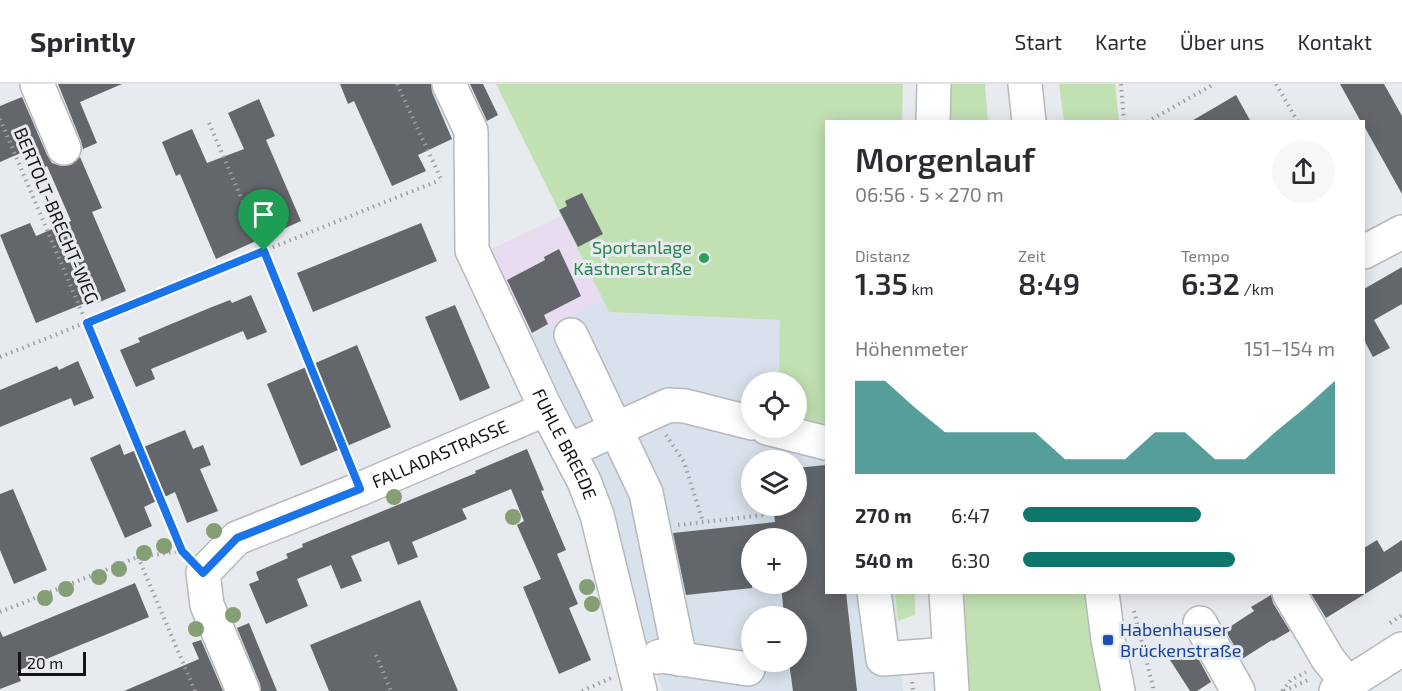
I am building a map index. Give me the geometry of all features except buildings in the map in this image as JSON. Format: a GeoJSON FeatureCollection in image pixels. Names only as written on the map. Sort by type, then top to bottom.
{"type":"FeatureCollection","features":[{"type":"Feature","properties":{"kind":"street"},"geometry":{"type":"LineString","coordinates":[[37,84],[64,148]]}},
{"type":"Feature","properties":{"kind":"street","name":"FUHLE BREEDE"},"geometry":{"type":"LineString","coordinates":[[449,84],[471,131],[472,250],[546,409],[584,481],[597,515],[637,680]]}},
{"type":"Feature","properties":{"kind":"street"},"geometry":{"type":"LineString","coordinates":[[933,120],[934,84]]}},
{"type":"Feature","properties":{"kind":"street"},"geometry":{"type":"LineString","coordinates":[[1025,84],[1029,120]]}},
{"type":"Feature","properties":{"kind":"street"},"geometry":{"type":"LineString","coordinates":[[1365,251],[1402,232]]}},
{"type":"Feature","properties":{"kind":"street"},"geometry":{"type":"LineString","coordinates":[[571,335],[646,493],[680,659]]}},
{"type":"Feature","properties":{"kind":"street"},"geometry":{"type":"LineString","coordinates":[[568,451],[669,405],[685,406],[741,420]]}},
{"type":"Feature","properties":{"kind":"street","name":"FALLADASTRASSE"},"geometry":{"type":"LineString","coordinates":[[193,562],[237,538],[360,489],[546,409]]}},
{"type":"Feature","properties":{"kind":"street"},"geometry":{"type":"LineString","coordinates":[[806,438],[825,443]]}},
{"type":"Feature","properties":{"kind":"street"},"geometry":{"type":"LineString","coordinates":[[193,562],[207,605],[243,691]]}},
{"type":"Feature","properties":{"kind":"street"},"geometry":{"type":"LineString","coordinates":[[874,594],[883,660],[948,654]]}},
{"type":"Feature","properties":{"kind":"street"},"geometry":{"type":"LineString","coordinates":[[946,594],[952,691]]}},
{"type":"Feature","properties":{"kind":"street"},"geometry":{"type":"LineString","coordinates":[[1102,594],[1118,691]]}},
{"type":"Feature","properties":{"kind":"street"},"geometry":{"type":"LineString","coordinates":[[1290,594],[1329,659],[1342,688],[1402,649]]}},
{"type":"Feature","properties":{"kind":"street"},"geometry":{"type":"LineString","coordinates":[[1200,623],[1238,691]]}},
{"type":"Feature","properties":{"kind":"street"},"geometry":{"type":"LineString","coordinates":[[637,680],[661,656],[741,668]]}},
{"type":"Feature","properties":{"kind":"path","name":"BERTOLT-BRECHT-WEG"},"geometry":{"type":"LineString","coordinates":[[0,357],[440,180],[397,84]]}},
{"type":"Feature","properties":{"kind":"path"},"geometry":{"type":"LineString","coordinates":[[1121,84],[1124,120]]}},
{"type":"Feature","properties":{"kind":"path"},"geometry":{"type":"LineString","coordinates":[[1151,120],[1214,84]]}},
{"type":"Feature","properties":{"kind":"path"},"geometry":{"type":"LineString","coordinates":[[1276,84],[1297,120]]}},
{"type":"Feature","properties":{"kind":"path","name":"BERTOLT-BRECHT-WEG"},"geometry":{"type":"LineString","coordinates":[[0,119],[87,323]]}},
{"type":"Feature","properties":{"kind":"path"},"geometry":{"type":"LineString","coordinates":[[209,123],[264,251],[360,489]]}},
{"type":"Feature","properties":{"kind":"path"},"geometry":{"type":"LineString","coordinates":[[0,612],[138,557],[193,562],[87,323]]}},
{"type":"Feature","properties":{"kind":"path"},"geometry":{"type":"LineString","coordinates":[[651,413],[684,462],[703,522]]}},
{"type":"Feature","properties":{"kind":"path"},"geometry":{"type":"LineString","coordinates":[[653,528],[755,516]]}},
{"type":"Feature","properties":{"kind":"path"},"geometry":{"type":"LineString","coordinates":[[138,557],[195,691]]}},
{"type":"Feature","properties":{"kind":"path"},"geometry":{"type":"LineString","coordinates":[[1132,603],[1154,691]]}},
{"type":"Feature","properties":{"kind":"path"},"geometry":{"type":"LineString","coordinates":[[376,655],[391,691]]}},
{"type":"Feature","properties":{"kind":"shaded area"},"geometry":{"type":"Polygon","coordinates":[[[561,216],[603,300],[531,335],[489,250],[561,216]]]}},
{"type":"Feature","properties":{"kind":"shaded area"},"geometry":{"type":"Polygon","coordinates":[[[603,300],[609,312],[781,320],[779,372],[741,372],[741,438],[807,438],[807,419],[825,425],[825,594],[895,594],[903,691],[663,691],[640,632],[608,494],[531,335],[603,300]]]}},
{"type":"Feature","properties":{"kind":"green space","name":"Sportanlage Kästnerstraße"},"geometry":{"type":"Polygon","coordinates":[[[496,84],[903,84],[902,120],[825,120],[825,425],[807,419],[807,372],[779,372],[780,320],[609,312],[496,84]]]}},
{"type":"Feature","properties":{"kind":"green space"},"geometry":{"type":"Polygon","coordinates":[[[945,84],[985,84],[988,120],[945,120],[945,84]]]}},
{"type":"Feature","properties":{"kind":"green space"},"geometry":{"type":"Polygon","coordinates":[[[1059,84],[1115,84],[1119,120],[1064,120],[1059,84]]]}},
{"type":"Feature","properties":{"kind":"green space"},"geometry":{"type":"Polygon","coordinates":[[[895,594],[915,594],[915,615],[898,621],[895,594]]]}},
{"type":"Feature","properties":{"kind":"green space"},"geometry":{"type":"Polygon","coordinates":[[[959,594],[1090,594],[1107,691],[965,691],[959,594]]]}},
{"type":"Feature","properties":{"kind":"place","name":"Sportanlage Kästnerstraße"},"geometry":{"type":"Point","coordinates":[704,258]}},
{"type":"Feature","properties":{"kind":"place","name":"Habenhauser Brückenstraße"},"geometry":{"type":"Point","coordinates":[1108,640]}},
{"type":"Feature","properties":{"kind":"route"},"geometry":{"type":"LineString","coordinates":[[264,251],[360,489],[237,538],[203,573],[182,551],[87,323],[264,251]]}}]}
